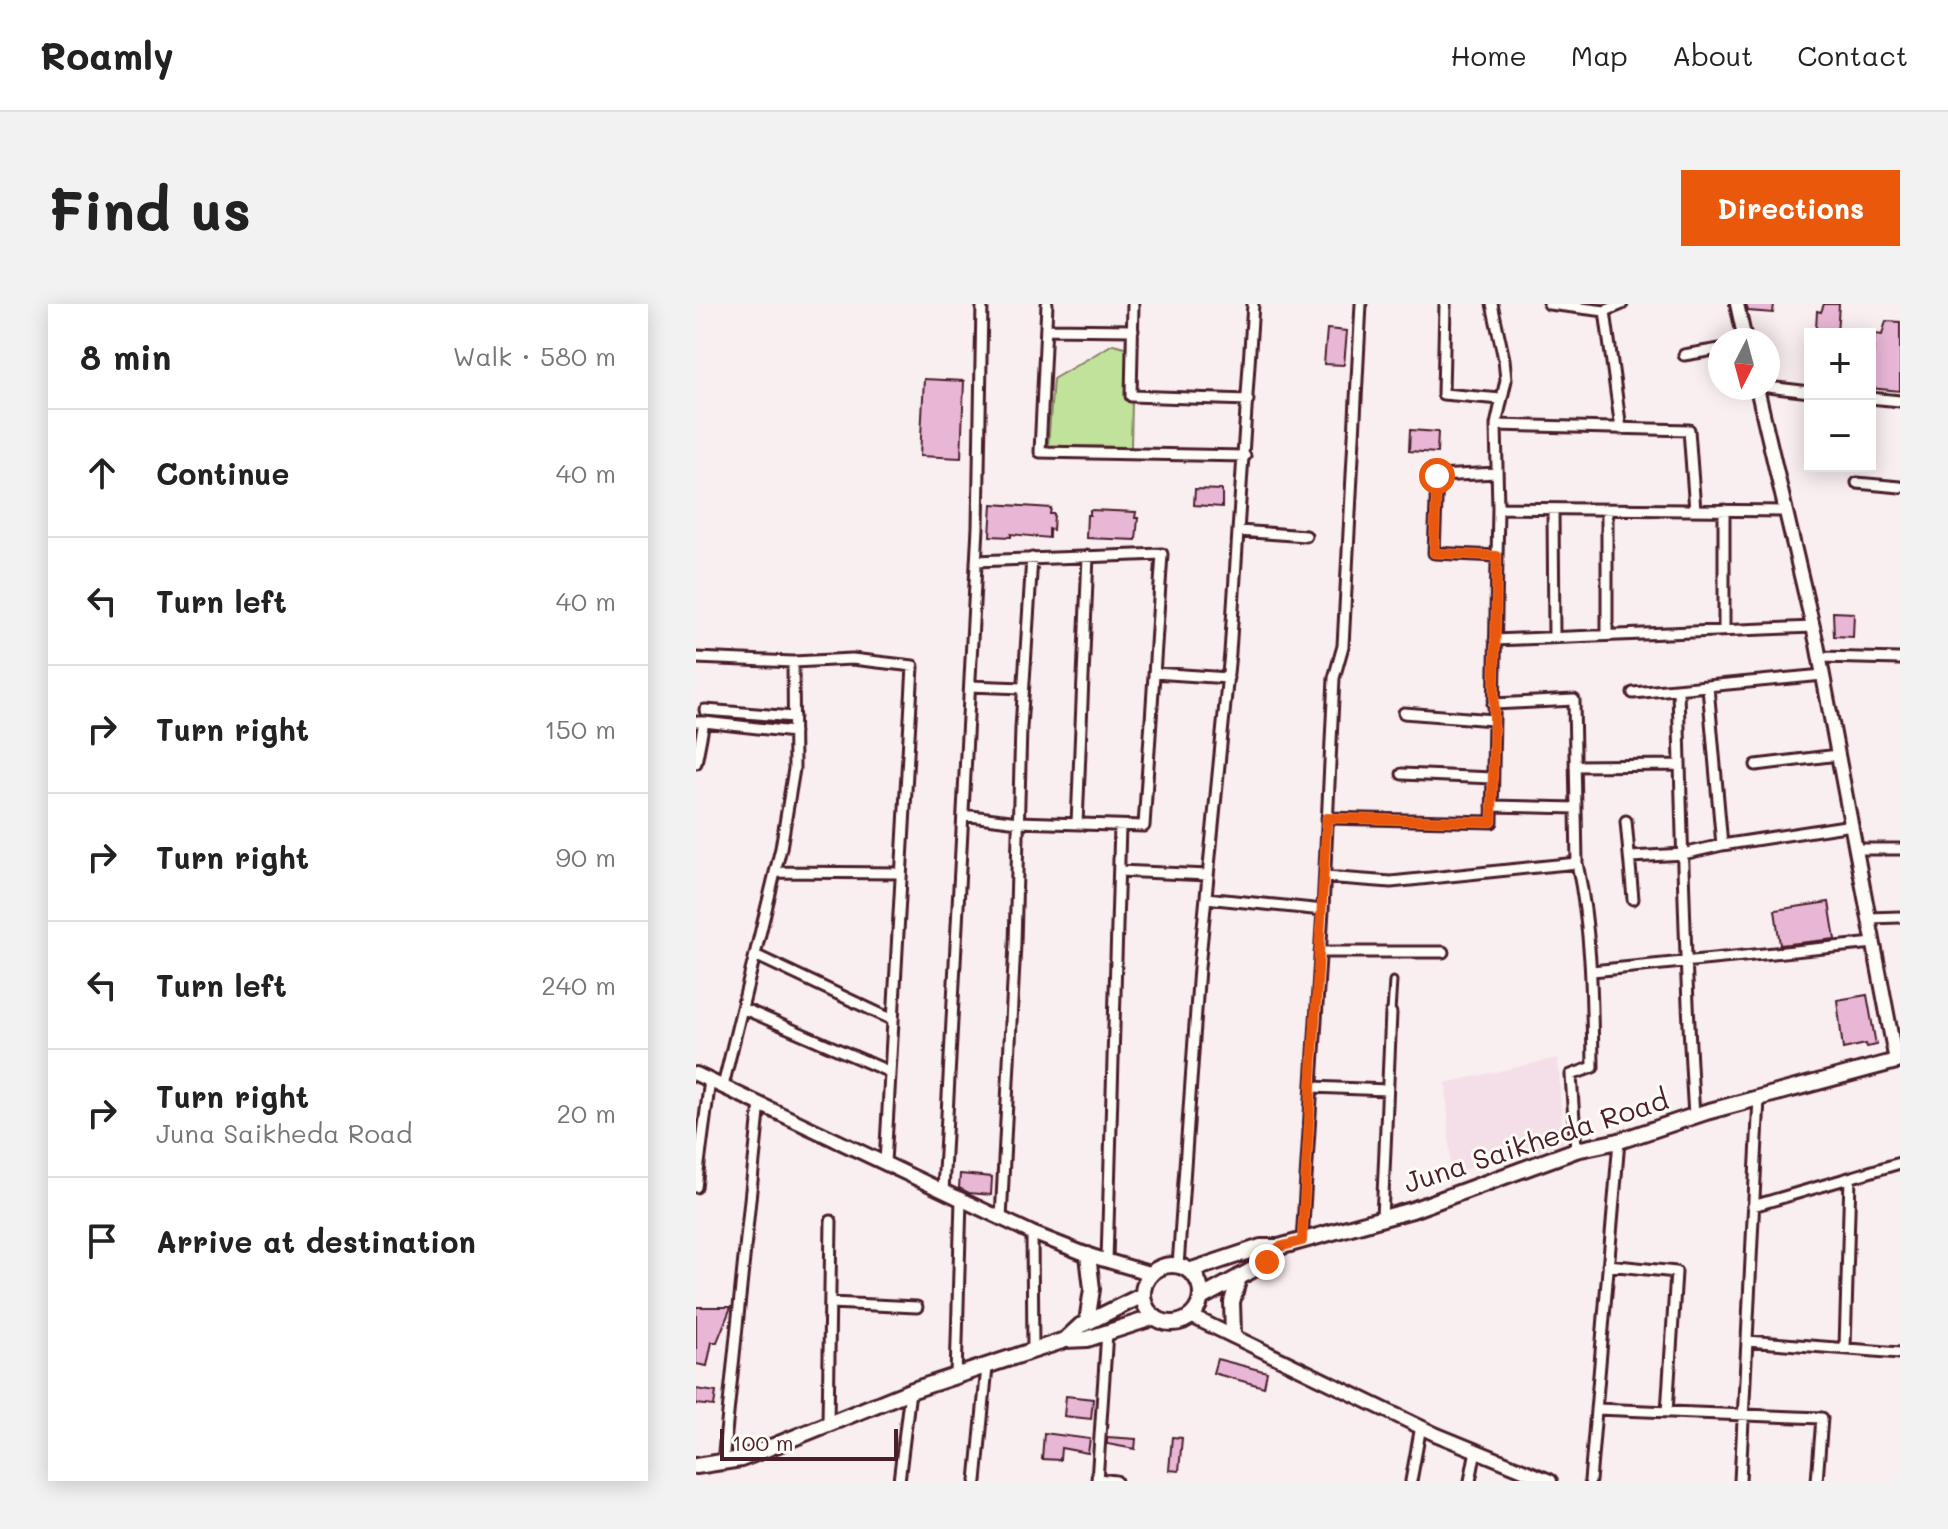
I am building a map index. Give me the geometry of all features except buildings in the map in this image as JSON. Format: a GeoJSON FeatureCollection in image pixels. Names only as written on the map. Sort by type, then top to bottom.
{"type":"FeatureCollection","features":[{"type":"Feature","properties":{"kind":"main road","name":"Juna Saikheda Road"},"geometry":{"type":"LineString","coordinates":[[1184,1269],[1261,1247],[1279,1247],[1412,1210],[1576,1150],[1619,1141],[1694,1116],[1898,1061]]}},
{"type":"Feature","properties":{"kind":"main road"},"geometry":{"type":"LineString","coordinates":[[1201,1298],[1199,1283],[1184,1269],[1168,1266],[1152,1274],[1143,1295],[1155,1317],[1173,1323],[1191,1316],[1201,1298],[1267,1262],[1279,1247]]}},
{"type":"Feature","properties":{"kind":"main road"},"geometry":{"type":"LineString","coordinates":[[1087,1322],[1092,1289],[1088,1255]]}},
{"type":"Feature","properties":{"kind":"main road"},"geometry":{"type":"LineString","coordinates":[[1233,1335],[1232,1302],[1239,1277]]}},
{"type":"Feature","properties":{"kind":"main road"},"geometry":{"type":"LineString","coordinates":[[1065,1340],[1087,1322],[1143,1295]]}},
{"type":"Feature","properties":{"kind":"main road"},"geometry":{"type":"LineString","coordinates":[[696,1466],[741,1459],[910,1391],[1065,1340],[1087,1339],[1155,1317]]}},
{"type":"Feature","properties":{"kind":"street"},"geometry":{"type":"LineString","coordinates":[[943,1191],[976,561],[982,304]]}},
{"type":"Feature","properties":{"kind":"street"},"geometry":{"type":"LineString","coordinates":[[1047,304],[1040,452],[1245,456]]}},
{"type":"Feature","properties":{"kind":"street"},"geometry":{"type":"LineString","coordinates":[[1133,304],[1131,396],[1248,400]]}},
{"type":"Feature","properties":{"kind":"street"},"geometry":{"type":"LineString","coordinates":[[1184,1269],[1206,898],[1228,678],[1253,304]]}},
{"type":"Feature","properties":{"kind":"street"},"geometry":{"type":"LineString","coordinates":[[1302,1241],[1334,678],[1343,646],[1361,304]]}},
{"type":"Feature","properties":{"kind":"street"},"geometry":{"type":"LineString","coordinates":[[1445,304],[1443,394],[1501,399]]}},
{"type":"Feature","properties":{"kind":"street"},"geometry":{"type":"LineString","coordinates":[[1327,818],[1492,822],[1498,508],[1496,425],[1506,380],[1492,304]]}},
{"type":"Feature","properties":{"kind":"street"},"geometry":{"type":"LineString","coordinates":[[1549,304],[1605,311],[1622,304]]}},
{"type":"Feature","properties":{"kind":"street"},"geometry":{"type":"LineString","coordinates":[[1737,304],[1742,328]]}},
{"type":"Feature","properties":{"kind":"street"},"geometry":{"type":"LineString","coordinates":[[1605,311],[1621,429]]}},
{"type":"Feature","properties":{"kind":"street"},"geometry":{"type":"LineString","coordinates":[[1047,329],[1133,330]]}},
{"type":"Feature","properties":{"kind":"street"},"geometry":{"type":"LineString","coordinates":[[1684,355],[1708,351]]}},
{"type":"Feature","properties":{"kind":"street"},"geometry":{"type":"LineString","coordinates":[[1780,388],[1804,391]]}},
{"type":"Feature","properties":{"kind":"street"},"geometry":{"type":"LineString","coordinates":[[1876,399],[1900,401]]}},
{"type":"Feature","properties":{"kind":"street"},"geometry":{"type":"LineString","coordinates":[[1760,400],[1814,627],[1898,1061]]}},
{"type":"Feature","properties":{"kind":"street"},"geometry":{"type":"LineString","coordinates":[[1496,425],[1689,430],[1695,510]]}},
{"type":"Feature","properties":{"kind":"street"},"geometry":{"type":"LineString","coordinates":[[1497,473],[1437,476],[1434,553],[1497,556]]}},
{"type":"Feature","properties":{"kind":"street"},"geometry":{"type":"LineString","coordinates":[[1857,483],[1900,487]]}},
{"type":"Feature","properties":{"kind":"street"},"geometry":{"type":"LineString","coordinates":[[1498,508],[1786,511]]}},
{"type":"Feature","properties":{"kind":"street"},"geometry":{"type":"LineString","coordinates":[[1553,509],[1554,637]]}},
{"type":"Feature","properties":{"kind":"street"},"geometry":{"type":"LineString","coordinates":[[1607,509],[1607,635]]}},
{"type":"Feature","properties":{"kind":"street"},"geometry":{"type":"LineString","coordinates":[[1724,510],[1724,630]]}},
{"type":"Feature","properties":{"kind":"street"},"geometry":{"type":"LineString","coordinates":[[1239,531],[1306,536]]}},
{"type":"Feature","properties":{"kind":"street"},"geometry":{"type":"LineString","coordinates":[[963,815],[1018,822],[1144,826],[1162,554],[976,561]]}},
{"type":"Feature","properties":{"kind":"street"},"geometry":{"type":"LineString","coordinates":[[1077,824],[1088,556]]}},
{"type":"Feature","properties":{"kind":"street"},"geometry":{"type":"LineString","coordinates":[[1001,1219],[1015,944],[1023,688],[1032,558]]}},
{"type":"Feature","properties":{"kind":"street"},"geometry":{"type":"LineString","coordinates":[[1495,640],[1814,627]]}},
{"type":"Feature","properties":{"kind":"street"},"geometry":{"type":"LineString","coordinates":[[1820,657],[1900,659]]}},
{"type":"Feature","properties":{"kind":"street"},"geometry":{"type":"LineString","coordinates":[[696,658],[793,662],[852,659],[913,666],[885,1163]]}},
{"type":"Feature","properties":{"kind":"street"},"geometry":{"type":"LineString","coordinates":[[696,1187],[717,1083],[742,1008],[775,872],[794,769],[793,662]]}},
{"type":"Feature","properties":{"kind":"street"},"geometry":{"type":"LineString","coordinates":[[1154,673],[1228,678]]}},
{"type":"Feature","properties":{"kind":"street"},"geometry":{"type":"LineString","coordinates":[[1633,693],[1823,675]]}},
{"type":"Feature","properties":{"kind":"street"},"geometry":{"type":"LineString","coordinates":[[970,686],[1023,688]]}},
{"type":"Feature","properties":{"kind":"street"},"geometry":{"type":"LineString","coordinates":[[1708,687],[1722,845]]}},
{"type":"Feature","properties":{"kind":"street"},"geometry":{"type":"LineString","coordinates":[[1678,690],[1685,961],[1694,1116]]}},
{"type":"Feature","properties":{"kind":"street"},"geometry":{"type":"LineString","coordinates":[[1493,704],[1574,700],[1577,863],[1587,911],[1592,971],[1593,1067],[1571,1075],[1576,1150]]}},
{"type":"Feature","properties":{"kind":"street"},"geometry":{"type":"LineString","coordinates":[[705,710],[794,717]]}},
{"type":"Feature","properties":{"kind":"street"},"geometry":{"type":"LineString","coordinates":[[1404,713],[1493,720]]}},
{"type":"Feature","properties":{"kind":"street"},"geometry":{"type":"LineString","coordinates":[[696,763],[700,722],[794,732]]}},
{"type":"Feature","properties":{"kind":"street"},"geometry":{"type":"LineString","coordinates":[[1756,765],[1838,755]]}},
{"type":"Feature","properties":{"kind":"street"},"geometry":{"type":"LineString","coordinates":[[1575,766],[1680,765]]}},
{"type":"Feature","properties":{"kind":"street"},"geometry":{"type":"LineString","coordinates":[[1402,774],[1492,778]]}},
{"type":"Feature","properties":{"kind":"street"},"geometry":{"type":"LineString","coordinates":[[1492,806],[1576,808]]}},
{"type":"Feature","properties":{"kind":"street"},"geometry":{"type":"LineString","coordinates":[[1626,821],[1633,899]]}},
{"type":"Feature","properties":{"kind":"street"},"geometry":{"type":"LineString","coordinates":[[1631,857],[1683,854],[1852,825]]}},
{"type":"Feature","properties":{"kind":"street"},"geometry":{"type":"LineString","coordinates":[[1107,1260],[1120,826]]}},
{"type":"Feature","properties":{"kind":"street"},"geometry":{"type":"LineString","coordinates":[[1856,849],[1900,849]]}},
{"type":"Feature","properties":{"kind":"street"},"geometry":{"type":"LineString","coordinates":[[1325,877],[1391,882],[1577,863]]}},
{"type":"Feature","properties":{"kind":"street"},"geometry":{"type":"LineString","coordinates":[[1119,871],[1208,875]]}},
{"type":"Feature","properties":{"kind":"street"},"geometry":{"type":"LineString","coordinates":[[775,872],[901,873]]}},
{"type":"Feature","properties":{"kind":"street"},"geometry":{"type":"LineString","coordinates":[[1206,898],[1323,910]]}},
{"type":"Feature","properties":{"kind":"street"},"geometry":{"type":"LineString","coordinates":[[1869,918],[1900,917]]}},
{"type":"Feature","properties":{"kind":"street"},"geometry":{"type":"LineString","coordinates":[[1592,971],[1874,943]]}},
{"type":"Feature","properties":{"kind":"street"},"geometry":{"type":"LineString","coordinates":[[1320,952],[1443,952]]}},
{"type":"Feature","properties":{"kind":"street"},"geometry":{"type":"LineString","coordinates":[[755,955],[893,1020]]}},
{"type":"Feature","properties":{"kind":"street"},"geometry":{"type":"LineString","coordinates":[[742,1008],[890,1072]]}},
{"type":"Feature","properties":{"kind":"street"},"geometry":{"type":"LineString","coordinates":[[1382,1218],[1391,1013]]}},
{"type":"Feature","properties":{"kind":"street"},"geometry":{"type":"LineString","coordinates":[[696,1074],[1032,1233],[1088,1255],[1152,1274]]}},
{"type":"Feature","properties":{"kind":"street"},"geometry":{"type":"LineString","coordinates":[[1312,1087],[1387,1090]]}},
{"type":"Feature","properties":{"kind":"street"},"geometry":{"type":"LineString","coordinates":[[1740,1481],[1759,1098]]}},
{"type":"Feature","properties":{"kind":"street"},"geometry":{"type":"LineString","coordinates":[[723,1462],[760,1103]]}},
{"type":"Feature","properties":{"kind":"street"},"geometry":{"type":"LineString","coordinates":[[1590,1481],[1619,1141]]}},
{"type":"Feature","properties":{"kind":"street"},"geometry":{"type":"LineString","coordinates":[[1753,1206],[1900,1163]]}},
{"type":"Feature","properties":{"kind":"street"},"geometry":{"type":"LineString","coordinates":[[1845,1348],[1850,1178]]}},
{"type":"Feature","properties":{"kind":"street"},"geometry":{"type":"LineString","coordinates":[[956,1377],[961,1199]]}},
{"type":"Feature","properties":{"kind":"street"},"geometry":{"type":"LineString","coordinates":[[828,1424],[831,1221]]}},
{"type":"Feature","properties":{"kind":"street"},"geometry":{"type":"LineString","coordinates":[[1032,1233],[1033,1350]]}},
{"type":"Feature","properties":{"kind":"street"},"geometry":{"type":"LineString","coordinates":[[1608,1265],[1676,1272],[1667,1412]]}},
{"type":"Feature","properties":{"kind":"street"},"geometry":{"type":"LineString","coordinates":[[830,1303],[917,1307]]}},
{"type":"Feature","properties":{"kind":"street"},"geometry":{"type":"LineString","coordinates":[[1191,1316],[1421,1426],[1550,1481]]}},
{"type":"Feature","properties":{"kind":"street"},"geometry":{"type":"LineString","coordinates":[[1107,1332],[1097,1480],[1116,1481]]}},
{"type":"Feature","properties":{"kind":"street"},"geometry":{"type":"LineString","coordinates":[[1747,1341],[1900,1353]]}},
{"type":"Feature","properties":{"kind":"street"},"geometry":{"type":"LineString","coordinates":[[976,1481],[987,1367]]}},
{"type":"Feature","properties":{"kind":"street"},"geometry":{"type":"LineString","coordinates":[[899,1481],[910,1391]]}},
{"type":"Feature","properties":{"kind":"street"},"geometry":{"type":"LineString","coordinates":[[1596,1409],[1822,1418],[1817,1481]]}},
{"type":"Feature","properties":{"kind":"street"},"geometry":{"type":"LineString","coordinates":[[1411,1481],[1421,1426]]}},
{"type":"Feature","properties":{"kind":"street"},"geometry":{"type":"LineString","coordinates":[[1470,1481],[1476,1450]]}},
{"type":"Feature","properties":{"kind":"lane"},"geometry":{"type":"LineString","coordinates":[[1391,1013],[1393,981]]}},
{"type":"Feature","properties":{"kind":"shaded area"},"geometry":{"type":"Polygon","coordinates":[[[1558,1058],[1563,1145],[1451,1173],[1446,1083],[1558,1058]]]}},
{"type":"Feature","properties":{"kind":"green space"},"geometry":{"type":"Polygon","coordinates":[[[1113,344],[1133,349],[1131,447],[1048,446],[1053,379],[1113,344]]]}},
{"type":"Feature","properties":{"kind":"route"},"geometry":{"type":"LineString","coordinates":[[1267,1262],[1279,1247],[1302,1241],[1327,818],[1492,822],[1497,556],[1434,553],[1437,476]]}}]}
